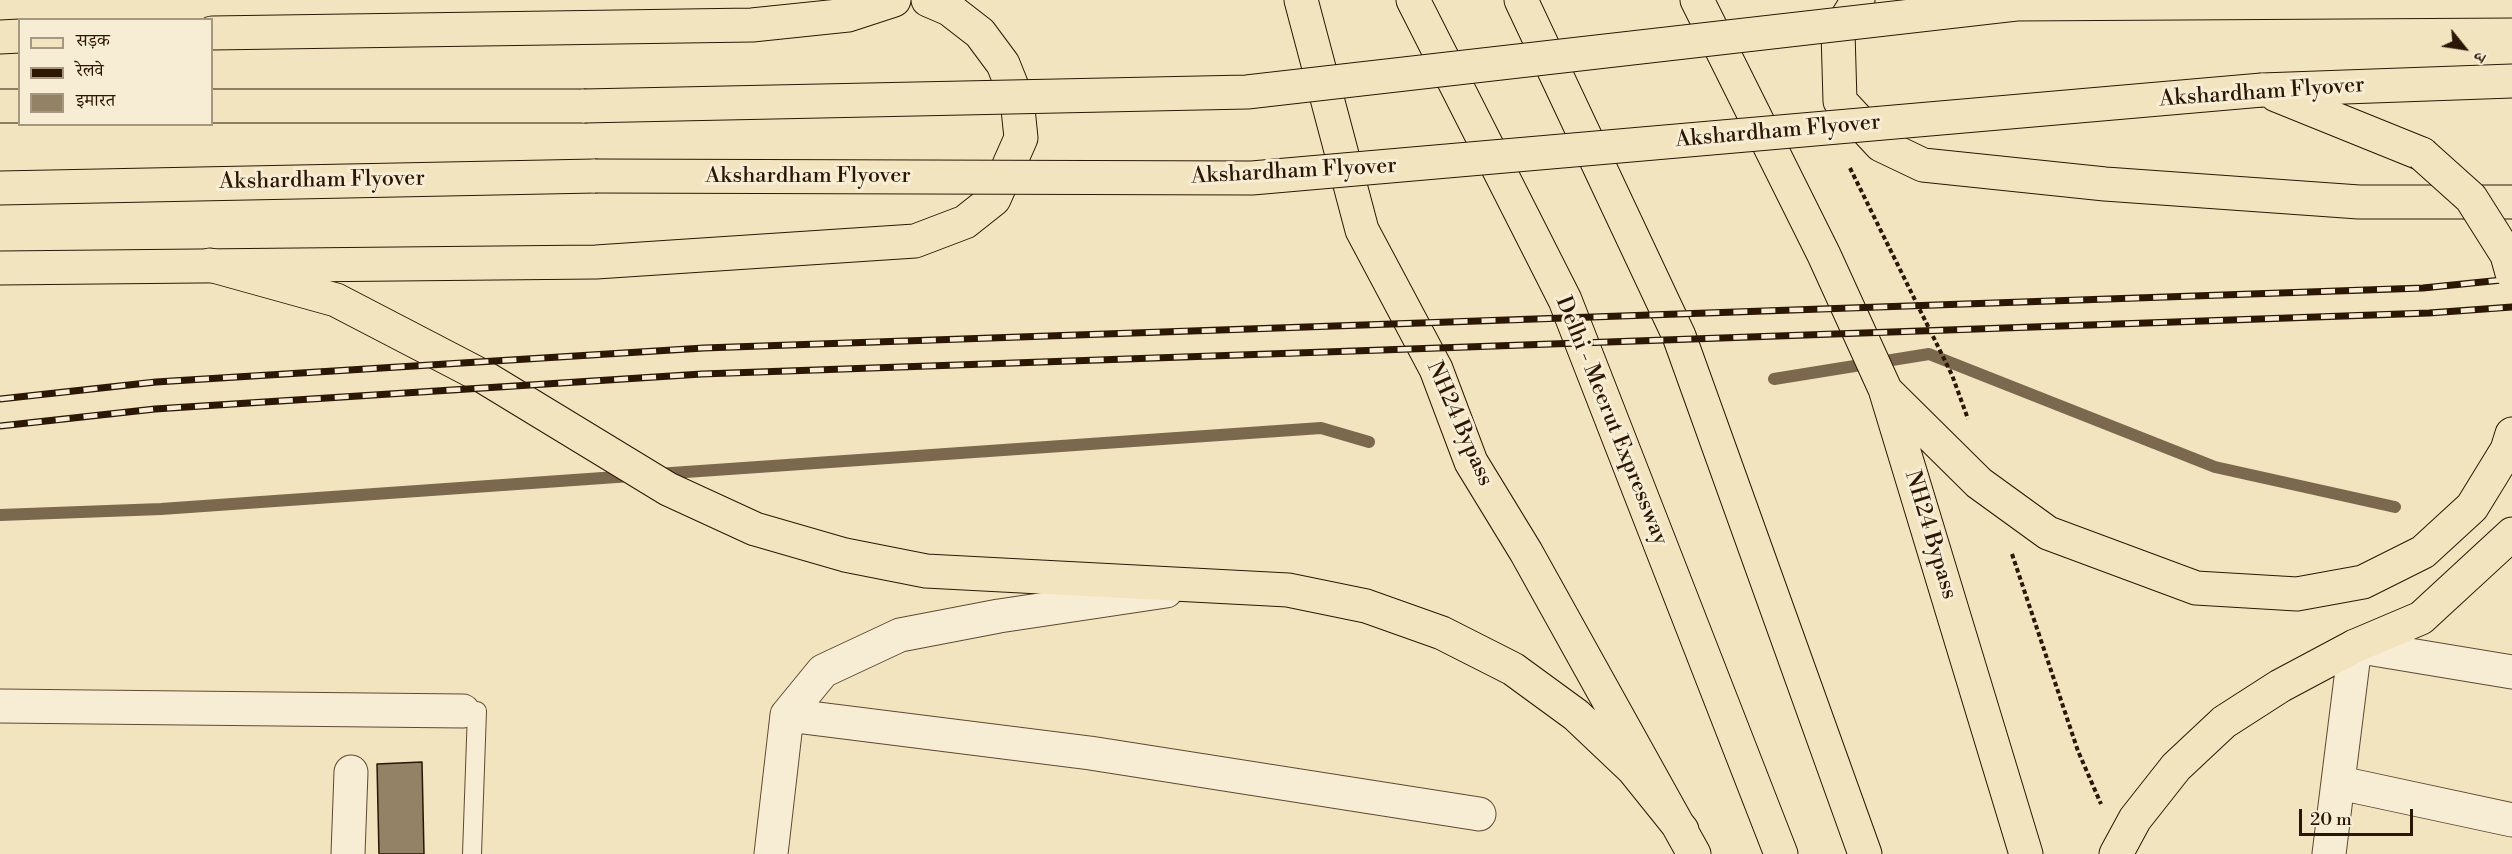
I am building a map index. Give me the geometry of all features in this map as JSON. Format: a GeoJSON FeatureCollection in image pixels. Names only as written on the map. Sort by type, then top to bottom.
{"type":"FeatureCollection","features":[{"type":"Feature","properties":{"kind":"main road"},"geometry":{"type":"LineString","coordinates":[[213,33],[752,25],[848,15],[894,0]]}},
{"type":"Feature","properties":{"kind":"main road"},"geometry":{"type":"LineString","coordinates":[[0,268],[596,262],[915,241],[964,222],[994,199],[1021,138],[1017,99],[1003,64],[980,33],[949,9],[928,0]]}},
{"type":"Feature","properties":{"kind":"main road","name":"NH24 Bypass"},"geometry":{"type":"LineString","coordinates":[[1301,0],[1362,230],[1436,369],[1471,462],[1526,552],[1688,842]]}},
{"type":"Feature","properties":{"kind":"main road","name":"Delhi - Meerut Expressway"},"geometry":{"type":"LineString","coordinates":[[1413,0],[1565,300],[1781,854]]}},
{"type":"Feature","properties":{"kind":"main road"},"geometry":{"type":"LineString","coordinates":[[1521,0],[1679,336],[1865,854]]}},
{"type":"Feature","properties":{"kind":"main road","name":"NH24 Bypass"},"geometry":{"type":"LineString","coordinates":[[1697,0],[1824,255],[1885,389],[2026,854]]}},
{"type":"Feature","properties":{"kind":"main road"},"geometry":{"type":"LineString","coordinates":[[1858,0],[1838,32],[1840,101],[1881,145],[1923,165],[2105,184],[2359,202],[2512,202]]}},
{"type":"Feature","properties":{"kind":"main road"},"geometry":{"type":"LineString","coordinates":[[213,106],[584,106],[1247,92],[2016,3],[2512,1]]}},
{"type":"Feature","properties":{"kind":"main road"},"geometry":{"type":"LineString","coordinates":[[0,36],[18,36]]}},
{"type":"Feature","properties":{"kind":"main road","name":"Akshardham Flyover"},"geometry":{"type":"LineString","coordinates":[[0,188],[596,176],[1252,178],[2262,90],[2512,81]]}},
{"type":"Feature","properties":{"kind":"main road"},"geometry":{"type":"LineString","coordinates":[[2262,90],[2422,154],[2471,198],[2507,255],[2512,273]]}},
{"type":"Feature","properties":{"kind":"main road"},"geometry":{"type":"LineString","coordinates":[[0,106],[18,106]]}},
{"type":"Feature","properties":{"kind":"main road"},"geometry":{"type":"LineString","coordinates":[[210,266],[336,300],[484,377],[668,489],[755,529],[845,555],[926,571],[1288,590],[1366,606],[1442,633],[1512,669],[1576,715],[1633,770],[1688,842]]}},
{"type":"Feature","properties":{"kind":"main road"},"geometry":{"type":"LineString","coordinates":[[1885,389],[1979,483],[2048,533],[2196,588],[2297,594],[2363,582],[2423,552],[2472,507],[2507,450],[2512,434]]}},
{"type":"Feature","properties":{"kind":"main road"},"geometry":{"type":"LineString","coordinates":[[2118,850],[2135,819],[2176,767],[2224,722],[2280,686],[2355,646],[2421,618],[2512,534]]}},
{"type":"Feature","properties":{"kind":"street"},"geometry":{"type":"LineString","coordinates":[[771,854],[787,715],[823,671],[900,635],[999,616],[1209,585]]}},
{"type":"Feature","properties":{"kind":"street"},"geometry":{"type":"LineString","coordinates":[[2329,854],[2340,783],[2355,646],[2512,672]]}},
{"type":"Feature","properties":{"kind":"street"},"geometry":{"type":"LineString","coordinates":[[0,706],[463,711]]}},
{"type":"Feature","properties":{"kind":"street"},"geometry":{"type":"LineString","coordinates":[[787,715],[1090,753],[1479,814]]}},
{"type":"Feature","properties":{"kind":"street"},"geometry":{"type":"LineString","coordinates":[[348,854],[351,772]]}},
{"type":"Feature","properties":{"kind":"street"},"geometry":{"type":"LineString","coordinates":[[2340,783],[2512,820]]}},
{"type":"Feature","properties":{"kind":"lane"},"geometry":{"type":"LineString","coordinates":[[463,711],[477,711],[472,854]]}},
{"type":"Feature","properties":{"kind":"path"},"geometry":{"type":"LineString","coordinates":[[1936,344],[1952,375],[1970,427]]}},
{"type":"Feature","properties":{"kind":"path"},"geometry":{"type":"LineString","coordinates":[[2011,549],[2078,751],[2118,850]]}},
{"type":"Feature","properties":{"kind":"building"},"geometry":{"type":"Polygon","coordinates":[[[422,762],[424,854],[379,854],[377,764],[422,762]]]}},
{"type":"Feature","properties":{"kind":"waterway"},"geometry":{"type":"LineString","coordinates":[[1774,379],[1929,354],[2215,467],[2395,507]]}},
{"type":"Feature","properties":{"kind":"waterway"},"geometry":{"type":"LineString","coordinates":[[657,474],[1321,428],[1369,442]]}},
{"type":"Feature","properties":{"kind":"waterway"},"geometry":{"type":"LineString","coordinates":[[0,515],[161,509],[631,476]]}},
{"type":"Feature","properties":{"kind":"railway"},"geometry":{"type":"LineString","coordinates":[[0,399],[156,382],[704,348],[2423,288],[2512,279]]}},
{"type":"Feature","properties":{"kind":"railway"},"geometry":{"type":"LineString","coordinates":[[0,426],[155,409],[702,374],[2429,313],[2512,307]]}}]}
